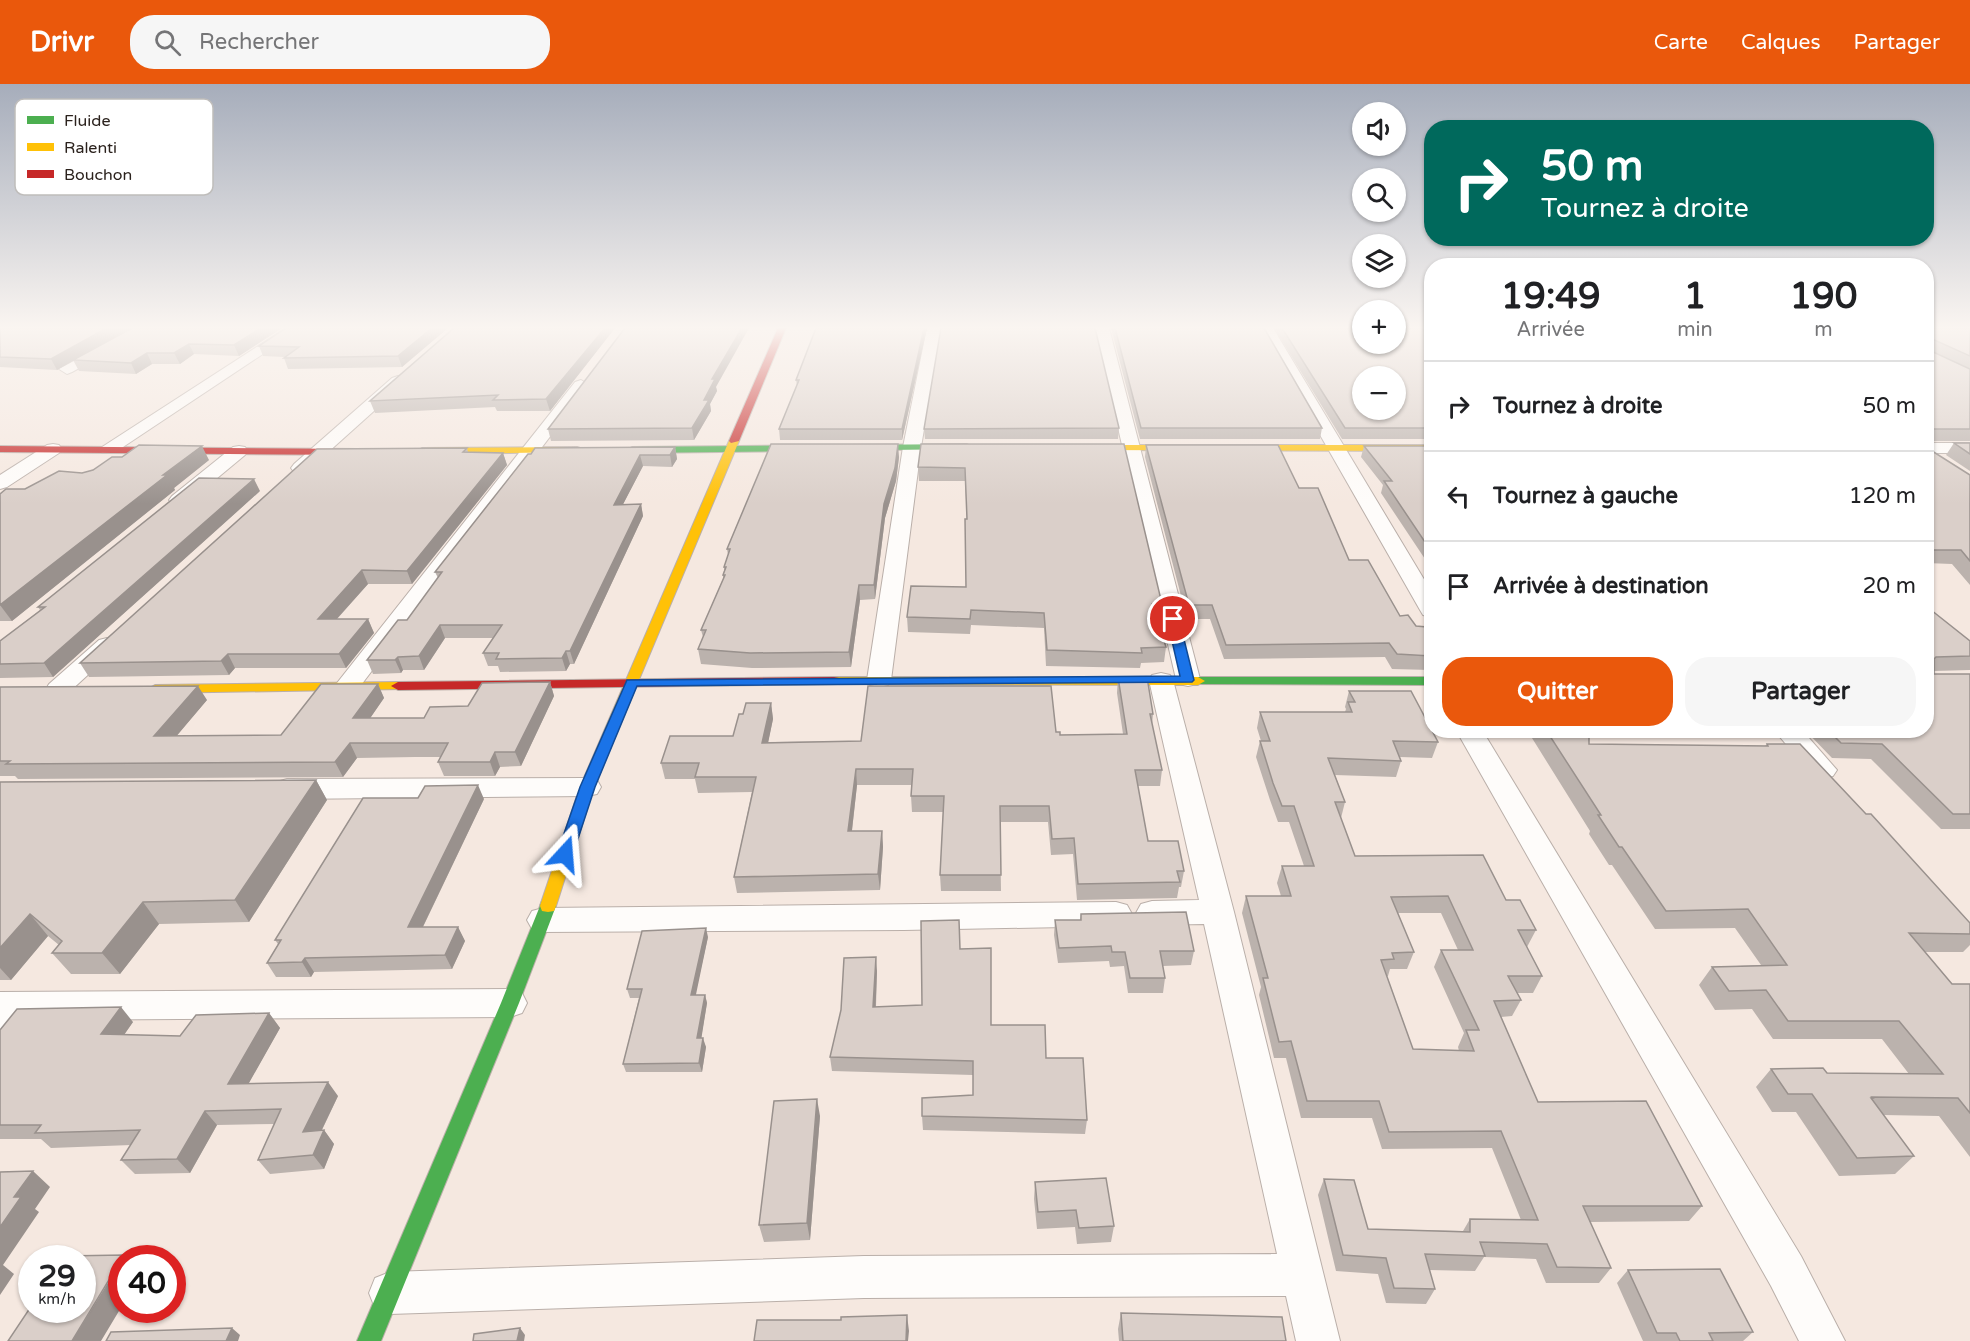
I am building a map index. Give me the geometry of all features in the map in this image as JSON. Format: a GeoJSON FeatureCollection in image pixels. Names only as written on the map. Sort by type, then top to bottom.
{"type":"FeatureCollection","features":[{"type":"Feature","properties":{"kind":"street"},"geometry":{"type":"LineString","coordinates":[[108,449],[204,387]]}},
{"type":"Feature","properties":{"kind":"street"},"geometry":{"type":"LineString","coordinates":[[286,481],[392,387]]}},
{"type":"Feature","properties":{"kind":"street"},"geometry":{"type":"LineString","coordinates":[[346,688],[580,387]]}},
{"type":"Feature","properties":{"kind":"street"},"geometry":{"type":"LineString","coordinates":[[369,1341],[543,920],[587,787],[757,387]]}},
{"type":"Feature","properties":{"kind":"street"},"geometry":{"type":"LineString","coordinates":[[879,680],[912,447],[923,387]]}},
{"type":"Feature","properties":{"kind":"street"},"geometry":{"type":"LineString","coordinates":[[1117,387],[1133,448],[1175,680],[1192,812],[1218,912],[1318,1341]]}},
{"type":"Feature","properties":{"kind":"street"},"geometry":{"type":"LineString","coordinates":[[1300,387],[1424,598]]}},
{"type":"Feature","properties":{"kind":"street"},"geometry":{"type":"LineString","coordinates":[[620,450],[982,447]]}},
{"type":"Feature","properties":{"kind":"street"},"geometry":{"type":"LineString","coordinates":[[1063,448],[1424,448]]}},
{"type":"Feature","properties":{"kind":"street"},"geometry":{"type":"LineString","coordinates":[[1934,448],[1970,448]]}},
{"type":"Feature","properties":{"kind":"street"},"geometry":{"type":"LineString","coordinates":[[0,449],[372,452]]}},
{"type":"Feature","properties":{"kind":"street"},"geometry":{"type":"LineString","coordinates":[[0,483],[53,449]]}},
{"type":"Feature","properties":{"kind":"street"},"geometry":{"type":"LineString","coordinates":[[404,452],[587,450]]}},
{"type":"Feature","properties":{"kind":"street"},"geometry":{"type":"LineString","coordinates":[[165,511],[239,451]]}},
{"type":"Feature","properties":{"kind":"street"},"geometry":{"type":"LineString","coordinates":[[1934,458],[1944,464]]}},
{"type":"Feature","properties":{"kind":"street"},"geometry":{"type":"LineString","coordinates":[[52,689],[117,635]]}},
{"type":"Feature","properties":{"kind":"street"},"geometry":{"type":"LineString","coordinates":[[139,689],[879,680],[1424,681]]}},
{"type":"Feature","properties":{"kind":"street"},"geometry":{"type":"LineString","coordinates":[[52,689],[81,689]]}},
{"type":"Feature","properties":{"kind":"street"},"geometry":{"type":"LineString","coordinates":[[1474,738],[1786,1271],[1823,1341]]}},
{"type":"Feature","properties":{"kind":"street"},"geometry":{"type":"LineString","coordinates":[[1794,738],[1841,790]]}},
{"type":"Feature","properties":{"kind":"street"},"geometry":{"type":"LineString","coordinates":[[256,789],[587,787]]}},
{"type":"Feature","properties":{"kind":"street"},"geometry":{"type":"LineString","coordinates":[[543,920],[904,918],[1218,912]]}},
{"type":"Feature","properties":{"kind":"street"},"geometry":{"type":"LineString","coordinates":[[6,1014],[387,1002],[510,1003]]}},
{"type":"Feature","properties":{"kind":"street"},"geometry":{"type":"LineString","coordinates":[[390,1293],[864,1277],[1303,1275]]}},
{"type":"Feature","properties":{"kind":"building"},"geometry":{"type":"Polygon","coordinates":[[[387,387],[556,387],[546,399],[493,400],[498,395],[370,401],[387,387]]]}},
{"type":"Feature","properties":{"kind":"building"},"geometry":{"type":"Polygon","coordinates":[[[580,387],[711,387],[704,400],[709,400],[692,428],[548,429],[580,387]]]}},
{"type":"Feature","properties":{"kind":"building"},"geometry":{"type":"Polygon","coordinates":[[[796,387],[911,387],[902,429],[779,429],[796,387]]]}},
{"type":"Feature","properties":{"kind":"building"},"geometry":{"type":"Polygon","coordinates":[[[931,387],[1109,387],[1119,428],[924,429],[931,387]]]}},
{"type":"Feature","properties":{"kind":"building"},"geometry":{"type":"Polygon","coordinates":[[[1130,387],[1298,387],[1322,428],[1141,428],[1130,387]]]}},
{"type":"Feature","properties":{"kind":"building"},"geometry":{"type":"Polygon","coordinates":[[[1319,387],[1352,387],[1352,420],[1406,420],[1406,387],[1424,387],[1424,428],[1345,428],[1319,387]]]}},
{"type":"Feature","properties":{"kind":"building"},"geometry":{"type":"Polygon","coordinates":[[[1934,387],[1970,387],[1970,429],[1934,429],[1934,387]]]}},
{"type":"Feature","properties":{"kind":"building"},"geometry":{"type":"Polygon","coordinates":[[[1954,443],[1970,443],[1970,454],[1954,443]]]}},
{"type":"Feature","properties":{"kind":"building"},"geometry":{"type":"Polygon","coordinates":[[[771,444],[898,444],[895,468],[884,504],[874,585],[859,585],[849,652],[750,653],[698,649],[706,630],[701,630],[725,575],[723,575],[726,567],[724,567],[730,549],[727,549],[771,444]]]}},
{"type":"Feature","properties":{"kind":"building"},"geometry":{"type":"Polygon","coordinates":[[[921,444],[1124,444],[1162,604],[1152,604],[1166,647],[1141,648],[1142,653],[1047,650],[1044,613],[971,610],[970,619],[907,617],[911,586],[966,587],[965,468],[918,467],[921,444]]]}},
{"type":"Feature","properties":{"kind":"building"},"geometry":{"type":"Polygon","coordinates":[[[139,445],[202,446],[0,605],[0,494],[6,489],[25,489],[59,471],[82,473],[93,470],[112,457],[122,457],[139,445]]]}},
{"type":"Feature","properties":{"kind":"building"},"geometry":{"type":"Polygon","coordinates":[[[1146,445],[1278,445],[1299,488],[1318,488],[1349,560],[1368,560],[1400,616],[1408,615],[1416,626],[1424,627],[1424,656],[1397,654],[1389,643],[1226,645],[1212,605],[1189,605],[1146,445]]]}},
{"type":"Feature","properties":{"kind":"building"},"geometry":{"type":"Polygon","coordinates":[[[1364,446],[1424,446],[1424,541],[1384,481],[1392,481],[1364,446]]]}},
{"type":"Feature","properties":{"kind":"building"},"geometry":{"type":"Polygon","coordinates":[[[675,447],[670,455],[640,455],[614,505],[641,504],[570,651],[566,651],[562,658],[496,659],[499,653],[483,653],[502,625],[440,625],[419,656],[398,657],[395,660],[367,660],[398,620],[407,620],[442,572],[435,572],[535,448],[675,447]]]}},
{"type":"Feature","properties":{"kind":"building"},"geometry":{"type":"Polygon","coordinates":[[[467,448],[463,452],[503,453],[407,571],[362,570],[318,619],[368,619],[339,654],[228,654],[221,661],[80,663],[317,449],[467,448]]]}},
{"type":"Feature","properties":{"kind":"building"},"geometry":{"type":"Polygon","coordinates":[[[1934,452],[1970,475],[1970,561],[1961,550],[1934,550],[1934,452]]]}},
{"type":"Feature","properties":{"kind":"building"},"geometry":{"type":"Polygon","coordinates":[[[199,478],[254,479],[44,663],[0,664],[0,641],[45,607],[38,607],[199,478]]]}},
{"type":"Feature","properties":{"kind":"building"},"geometry":{"type":"Polygon","coordinates":[[[1934,612],[1970,641],[1970,656],[1936,657],[1934,659],[1934,612]]]}},
{"type":"Feature","properties":{"kind":"building"},"geometry":{"type":"Polygon","coordinates":[[[1934,674],[1970,674],[1970,814],[1953,814],[1882,744],[1841,743],[1836,738],[1934,738],[1934,674]]]}},
{"type":"Feature","properties":{"kind":"building"},"geometry":{"type":"Polygon","coordinates":[[[1118,677],[1147,677],[1153,714],[1150,714],[1162,770],[1135,770],[1148,841],[1178,841],[1184,871],[1177,871],[1180,882],[1078,884],[1074,838],[1052,839],[1049,806],[1000,806],[1001,875],[940,875],[944,796],[911,796],[913,769],[856,769],[848,831],[882,831],[878,874],[734,877],[756,777],[695,777],[699,763],[661,763],[670,736],[733,736],[739,714],[743,714],[746,703],[771,703],[762,743],[861,741],[868,686],[1051,686],[1056,732],[1060,732],[1060,735],[1127,734],[1118,677]]]}},
{"type":"Feature","properties":{"kind":"building"},"geometry":{"type":"Polygon","coordinates":[[[550,682],[515,752],[495,752],[490,762],[438,762],[448,743],[350,743],[335,762],[6,764],[10,761],[0,761],[0,687],[198,686],[154,736],[281,735],[321,684],[378,684],[353,718],[424,718],[430,707],[468,706],[482,683],[550,682]]]}},
{"type":"Feature","properties":{"kind":"building"},"geometry":{"type":"Polygon","coordinates":[[[1349,691],[1411,691],[1424,716],[1424,738],[1436,738],[1438,742],[1393,741],[1401,761],[1328,758],[1345,802],[1335,802],[1355,856],[1483,855],[1506,900],[1520,900],[1536,930],[1518,930],[1542,976],[1508,976],[1521,1000],[1494,1001],[1538,1102],[1646,1101],[1702,1206],[1583,1206],[1611,1268],[1557,1267],[1547,1244],[1480,1242],[1485,1256],[1425,1254],[1435,1289],[1394,1288],[1386,1258],[1343,1255],[1324,1179],[1354,1180],[1368,1229],[1470,1232],[1470,1219],[1538,1220],[1501,1131],[1389,1132],[1379,1101],[1307,1101],[1291,1041],[1279,1042],[1263,978],[1268,978],[1246,896],[1291,896],[1282,866],[1314,866],[1294,806],[1282,806],[1273,783],[1260,741],[1270,741],[1260,712],[1352,712],[1348,702],[1355,702],[1349,691]],[[1448,896],[1391,897],[1414,952],[1392,953],[1394,959],[1381,960],[1413,1049],[1474,1051],[1466,1030],[1479,1030],[1441,950],[1473,950],[1448,896]]]}},
{"type":"Feature","properties":{"kind":"building"},"geometry":{"type":"Polygon","coordinates":[[[1551,738],[1589,738],[1589,744],[1768,746],[1767,744],[1800,744],[1866,814],[1871,814],[1970,923],[1970,934],[1909,933],[1952,984],[1970,984],[1970,1113],[1958,1098],[1872,1097],[1914,1156],[1857,1158],[1812,1094],[1788,1094],[1771,1069],[1823,1068],[1827,1073],[1943,1074],[1899,1021],[1788,1021],[1766,990],[1729,991],[1712,967],[1787,965],[1748,909],[1666,911],[1622,847],[1619,847],[1598,815],[1601,815],[1551,738]]]}},
{"type":"Feature","properties":{"kind":"building"},"geometry":{"type":"Polygon","coordinates":[[[316,780],[235,900],[143,902],[102,953],[52,953],[62,941],[30,914],[0,948],[0,782],[316,780]]]}},
{"type":"Feature","properties":{"kind":"building"},"geometry":{"type":"Polygon","coordinates":[[[478,785],[408,927],[458,927],[445,955],[305,958],[302,962],[267,963],[281,940],[275,940],[363,798],[418,798],[425,786],[478,785]]]}},
{"type":"Feature","properties":{"kind":"building"},"geometry":{"type":"Polygon","coordinates":[[[1186,912],[1194,951],[1160,951],[1165,978],[1130,978],[1125,952],[1112,952],[1111,946],[1059,948],[1055,920],[1081,920],[1081,914],[1186,912]]]}},
{"type":"Feature","properties":{"kind":"building"},"geometry":{"type":"Polygon","coordinates":[[[959,920],[960,949],[991,948],[991,1025],[1045,1025],[1046,1058],[1083,1058],[1087,1120],[922,1116],[922,1098],[973,1095],[973,1061],[830,1057],[841,1010],[844,958],[876,957],[873,1007],[922,1005],[921,921],[959,920]]]}},
{"type":"Feature","properties":{"kind":"building"},"geometry":{"type":"Polygon","coordinates":[[[706,928],[691,995],[705,995],[697,1038],[703,1038],[699,1063],[623,1064],[642,989],[627,989],[642,931],[706,928]]]}},
{"type":"Feature","properties":{"kind":"building"},"geometry":{"type":"Polygon","coordinates":[[[121,1007],[101,1034],[180,1036],[196,1015],[269,1013],[228,1084],[328,1082],[303,1132],[324,1130],[313,1155],[258,1160],[281,1109],[205,1111],[177,1159],[121,1160],[140,1130],[35,1133],[41,1125],[0,1125],[0,1030],[17,1009],[121,1007]]]}},
{"type":"Feature","properties":{"kind":"building"},"geometry":{"type":"Polygon","coordinates":[[[817,1099],[807,1223],[759,1225],[774,1101],[817,1099]]]}},
{"type":"Feature","properties":{"kind":"building"},"geometry":{"type":"Polygon","coordinates":[[[33,1171],[14,1197],[21,1197],[0,1227],[0,1172],[33,1171]]]}},
{"type":"Feature","properties":{"kind":"building"},"geometry":{"type":"Polygon","coordinates":[[[1106,1178],[1114,1226],[1079,1228],[1076,1210],[1038,1212],[1035,1182],[1106,1178]]]}},
{"type":"Feature","properties":{"kind":"building"},"geometry":{"type":"Polygon","coordinates":[[[96,1255],[108,1255],[108,1281],[96,1301],[96,1255]]]}},
{"type":"Feature","properties":{"kind":"building"},"geometry":{"type":"Polygon","coordinates":[[[1720,1269],[1753,1332],[1709,1333],[1713,1341],[1680,1341],[1676,1333],[1657,1333],[1628,1270],[1720,1269]]]}},
{"type":"Feature","properties":{"kind":"building"},"geometry":{"type":"Polygon","coordinates":[[[1121,1313],[1282,1317],[1286,1341],[1123,1341],[1121,1313]]]}},
{"type":"Feature","properties":{"kind":"building"},"geometry":{"type":"Polygon","coordinates":[[[907,1315],[906,1341],[754,1341],[757,1320],[841,1320],[841,1317],[907,1315]]]}},
{"type":"Feature","properties":{"kind":"building"},"geometry":{"type":"Polygon","coordinates":[[[20,1323],[83,1323],[72,1341],[8,1341],[20,1323]]]}},
{"type":"Feature","properties":{"kind":"building"},"geometry":{"type":"Polygon","coordinates":[[[232,1328],[226,1341],[106,1341],[111,1332],[232,1328]]]}},
{"type":"Feature","properties":{"kind":"building"},"geometry":{"type":"Polygon","coordinates":[[[520,1328],[517,1341],[473,1341],[474,1334],[520,1328]]]}},
{"type":"Feature","properties":{"kind":"traffic: fast"},"geometry":{"type":"LineString","coordinates":[[632,450],[967,447]]}},
{"type":"Feature","properties":{"kind":"traffic: fast"},"geometry":{"type":"LineString","coordinates":[[1198,681],[1424,681]]}},
{"type":"Feature","properties":{"kind":"traffic: fast"},"geometry":{"type":"LineString","coordinates":[[369,1341],[548,906]]}},
{"type":"Feature","properties":{"kind":"traffic: slow"},"geometry":{"type":"LineString","coordinates":[[548,906],[587,787],[734,441]]}},
{"type":"Feature","properties":{"kind":"traffic: slow"},"geometry":{"type":"LineString","coordinates":[[1079,448],[1424,448]]}},
{"type":"Feature","properties":{"kind":"traffic: slow"},"geometry":{"type":"LineString","coordinates":[[422,451],[577,450]]}},
{"type":"Feature","properties":{"kind":"traffic: slow"},"geometry":{"type":"LineString","coordinates":[[834,681],[1198,681]]}},
{"type":"Feature","properties":{"kind":"traffic: slow"},"geometry":{"type":"LineString","coordinates":[[155,689],[398,686]]}},
{"type":"Feature","properties":{"kind":"traffic: jam"},"geometry":{"type":"LineString","coordinates":[[734,441],[757,387]]}},
{"type":"Feature","properties":{"kind":"traffic: jam"},"geometry":{"type":"LineString","coordinates":[[0,449],[358,452]]}},
{"type":"Feature","properties":{"kind":"traffic: jam"},"geometry":{"type":"LineString","coordinates":[[398,686],[834,681]]}},
{"type":"Feature","properties":{"kind":"route"},"geometry":{"type":"LineString","coordinates":[[565,854],[587,787],[632,682],[1188,680],[1173,619]]}}]}
